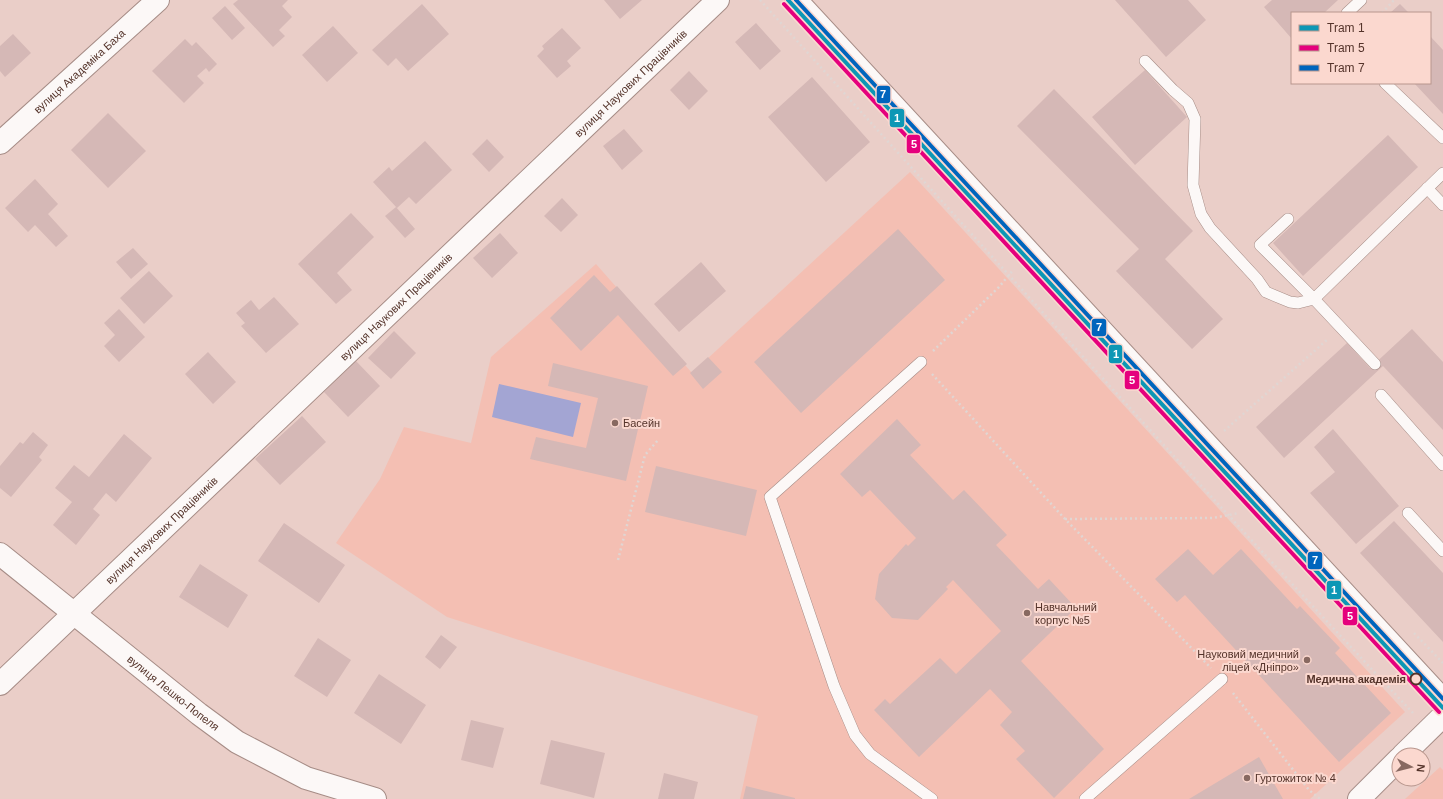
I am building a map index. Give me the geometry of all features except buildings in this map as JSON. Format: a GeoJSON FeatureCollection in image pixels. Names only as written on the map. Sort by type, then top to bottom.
{"type":"FeatureCollection","features":[{"type":"Feature","properties":{"kind":"street","name":"вулиця Академіка Баха"},"geometry":{"type":"LineString","coordinates":[[0,143],[158,0]]}},
{"type":"Feature","properties":{"kind":"street","name":"вулиця Наукових Працівників"},"geometry":{"type":"LineString","coordinates":[[73,613],[718,0]]}},
{"type":"Feature","properties":{"kind":"street"},"geometry":{"type":"LineString","coordinates":[[796,0],[1443,700]]}},
{"type":"Feature","properties":{"kind":"street","name":"вулиця Лешко-Попеля"},"geometry":{"type":"LineString","coordinates":[[0,554],[199,714],[238,742],[306,778],[375,799]]}},
{"type":"Feature","properties":{"kind":"street"},"geometry":{"type":"LineString","coordinates":[[0,684],[73,613]]}},
{"type":"Feature","properties":{"kind":"street"},"geometry":{"type":"LineString","coordinates":[[1412,747],[1436,723]]}},
{"type":"Feature","properties":{"kind":"street"},"geometry":{"type":"LineString","coordinates":[[1359,799],[1391,767]]}},
{"type":"Feature","properties":{"kind":"lane"},"geometry":{"type":"LineString","coordinates":[[1348,12],[1361,0]]}},
{"type":"Feature","properties":{"kind":"lane"},"geometry":{"type":"LineString","coordinates":[[1145,61],[1188,103],[1195,119],[1193,184],[1201,214],[1210,228],[1257,279],[1266,292],[1290,302],[1298,303],[1314,298],[1443,173]]}},
{"type":"Feature","properties":{"kind":"lane"},"geometry":{"type":"LineString","coordinates":[[1386,84],[1443,138]]}},
{"type":"Feature","properties":{"kind":"lane"},"geometry":{"type":"LineString","coordinates":[[1427,188],[1443,205]]}},
{"type":"Feature","properties":{"kind":"lane"},"geometry":{"type":"LineString","coordinates":[[1288,219],[1260,245],[1314,298],[1375,364]]}},
{"type":"Feature","properties":{"kind":"lane"},"geometry":{"type":"LineString","coordinates":[[921,362],[770,497],[834,686],[855,736],[870,754],[932,799]]}},
{"type":"Feature","properties":{"kind":"lane"},"geometry":{"type":"LineString","coordinates":[[1381,395],[1443,465]]}},
{"type":"Feature","properties":{"kind":"lane"},"geometry":{"type":"LineString","coordinates":[[1408,513],[1443,551]]}},
{"type":"Feature","properties":{"kind":"lane"},"geometry":{"type":"LineString","coordinates":[[1085,799],[1222,679]]}},
{"type":"Feature","properties":{"kind":"path"},"geometry":{"type":"LineString","coordinates":[[760,0],[1228,515],[1436,723]]}},
{"type":"Feature","properties":{"kind":"path"},"geometry":{"type":"LineString","coordinates":[[1383,12],[1394,0]]}},
{"type":"Feature","properties":{"kind":"path"},"geometry":{"type":"LineString","coordinates":[[1029,252],[999,287],[921,362],[1065,519],[1222,679],[1310,790],[1320,799]]}},
{"type":"Feature","properties":{"kind":"path"},"geometry":{"type":"LineString","coordinates":[[1224,431],[1341,328]]}},
{"type":"Feature","properties":{"kind":"path"},"geometry":{"type":"LineString","coordinates":[[618,560],[645,455],[659,439]]}},
{"type":"Feature","properties":{"kind":"path"},"geometry":{"type":"LineString","coordinates":[[1065,519],[1213,518],[1264,508]]}},
{"type":"Feature","properties":{"kind":"shaded area"},"geometry":{"type":"Polygon","coordinates":[[[910,172],[1405,712],[1310,799],[740,799],[758,716],[447,617],[336,543],[380,479],[404,427],[471,443],[491,357],[596,264],[692,373],[910,172]]]}},
{"type":"Feature","properties":{"kind":"shaded area"},"geometry":{"type":"Polygon","coordinates":[[[1440,767],[1443,770],[1443,799],[1405,799],[1418,787],[1431,787],[1431,775],[1440,767]]]}},
{"type":"Feature","properties":{"kind":"water"},"geometry":{"type":"Polygon","coordinates":[[[499,384],[581,403],[573,437],[492,417],[499,384]]]}},
{"type":"Feature","properties":{"kind":"tram line","name":"1"},"geometry":{"type":"LineString","coordinates":[[788,0],[1443,708]]}},
{"type":"Feature","properties":{"kind":"tram line","name":"7"},"geometry":{"type":"LineString","coordinates":[[796,0],[1443,699]]}},
{"type":"Feature","properties":{"kind":"tram line","name":"5"},"geometry":{"type":"LineString","coordinates":[[784,4],[1439,712]]}},
{"type":"Feature","properties":{"kind":"place","name":"Басейн"},"geometry":{"type":"Point","coordinates":[615,423]}},
{"type":"Feature","properties":{"kind":"place","name":"Навчальний корпус №5"},"geometry":{"type":"Point","coordinates":[1027,613]}},
{"type":"Feature","properties":{"kind":"place","name":"Науковий медичний ліцей «Дніпро»"},"geometry":{"type":"Point","coordinates":[1307,660]}},
{"type":"Feature","properties":{"kind":"place","name":"Медична академія"},"geometry":{"type":"Point","coordinates":[1416,679]}},
{"type":"Feature","properties":{"kind":"place","name":"Гуртожиток № 4"},"geometry":{"type":"Point","coordinates":[1247,778]}}]}
